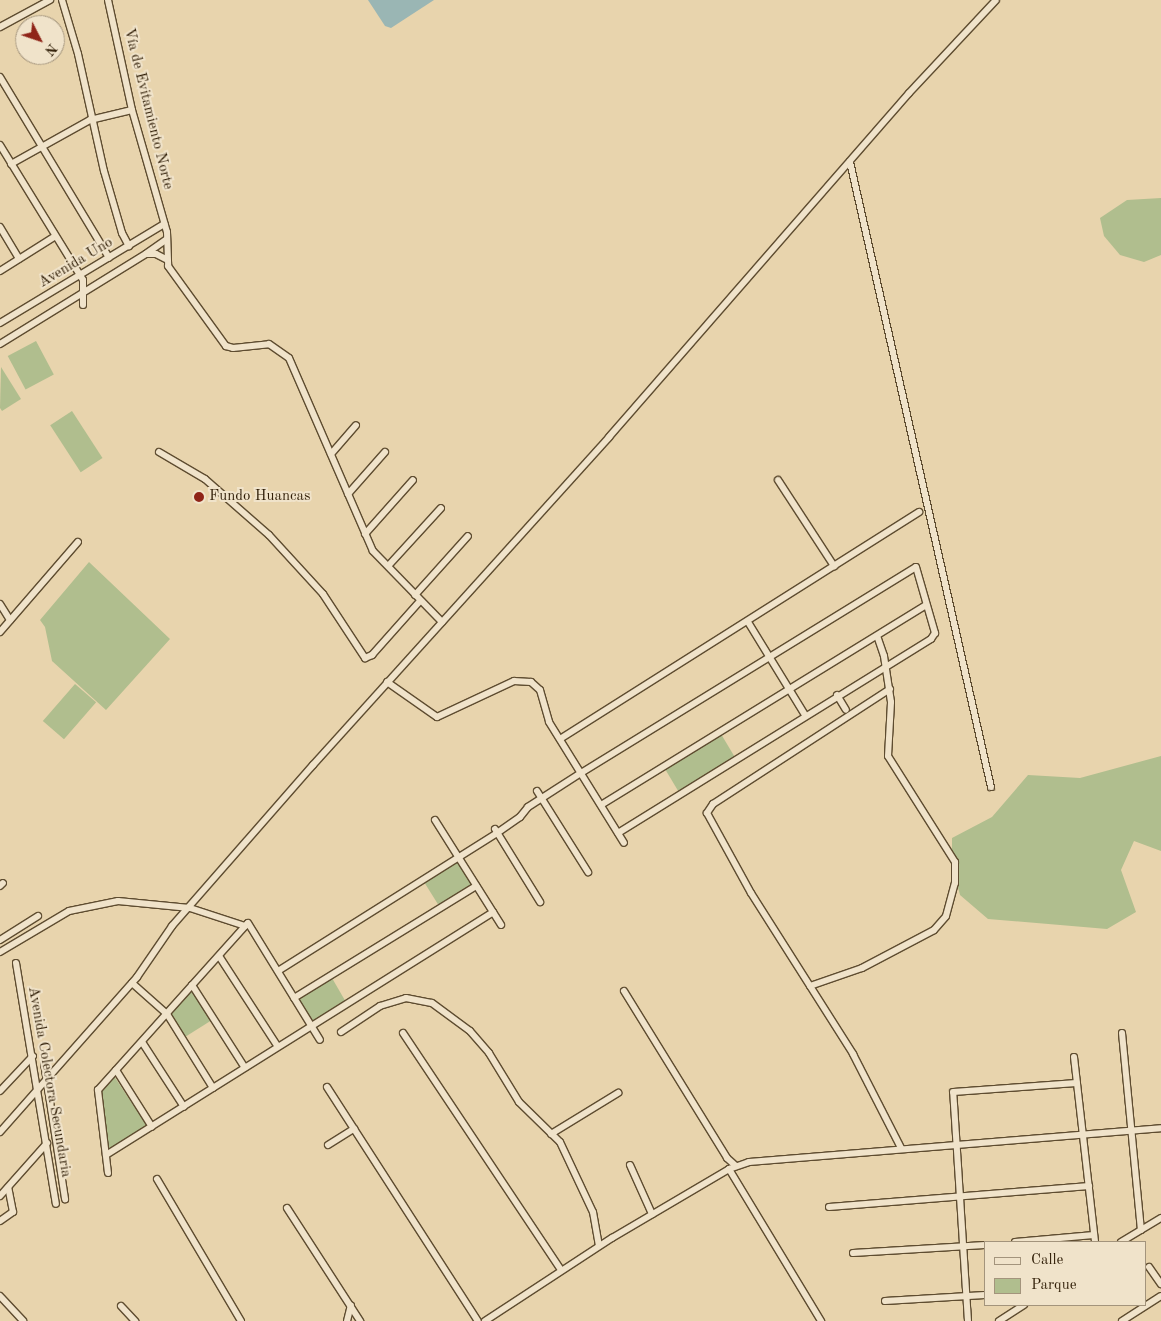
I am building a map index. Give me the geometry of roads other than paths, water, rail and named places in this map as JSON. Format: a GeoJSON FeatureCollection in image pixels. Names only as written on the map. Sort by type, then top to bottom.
{"type":"FeatureCollection","features":[{"type":"Feature","properties":{"kind":"street"},"geometry":{"type":"LineString","coordinates":[[0,28],[50,0]]}},
{"type":"Feature","properties":{"kind":"street"},"geometry":{"type":"LineString","coordinates":[[62,0],[78,54],[90,120],[115,210],[129,246]]}},
{"type":"Feature","properties":{"kind":"street","name":"Vía de Evitamiento Norte"},"geometry":{"type":"LineString","coordinates":[[108,0],[132,110],[168,238]]}},
{"type":"Feature","properties":{"kind":"street"},"geometry":{"type":"LineString","coordinates":[[0,1132],[132,983],[165,935],[387,682],[996,0]]}},
{"type":"Feature","properties":{"kind":"street"},"geometry":{"type":"LineString","coordinates":[[0,77],[109,258]]}},
{"type":"Feature","properties":{"kind":"street"},"geometry":{"type":"LineString","coordinates":[[11,164],[90,120],[132,110]]}},
{"type":"Feature","properties":{"kind":"street"},"geometry":{"type":"LineString","coordinates":[[0,146],[54,237],[83,280],[83,305]]}},
{"type":"Feature","properties":{"kind":"street"},"geometry":{"type":"LineString","coordinates":[[850,162],[991,788]]}},
{"type":"Feature","properties":{"kind":"street","name":"Avenida Uno"},"geometry":{"type":"LineString","coordinates":[[0,323],[164,224]]}},
{"type":"Feature","properties":{"kind":"street"},"geometry":{"type":"LineString","coordinates":[[0,226],[19,259]]}},
{"type":"Feature","properties":{"kind":"street"},"geometry":{"type":"LineString","coordinates":[[0,271],[54,237]]}},
{"type":"Feature","properties":{"kind":"street"},"geometry":{"type":"LineString","coordinates":[[168,238],[166,259],[179,284],[226,346],[233,348],[269,344],[289,358],[373,551],[389,565],[420,601],[442,622]]}},
{"type":"Feature","properties":{"kind":"street"},"geometry":{"type":"LineString","coordinates":[[0,344],[83,291],[146,254],[168,238]]}},
{"type":"Feature","properties":{"kind":"street"},"geometry":{"type":"LineString","coordinates":[[146,254],[156,254],[166,259]]}},
{"type":"Feature","properties":{"kind":"street"},"geometry":{"type":"LineString","coordinates":[[331,454],[356,425]]}},
{"type":"Feature","properties":{"kind":"street"},"geometry":{"type":"LineString","coordinates":[[160,452],[205,478],[269,534],[326,598],[364,658],[372,655],[420,601]]}},
{"type":"Feature","properties":{"kind":"street"},"geometry":{"type":"LineString","coordinates":[[348,494],[385,452]]}},
{"type":"Feature","properties":{"kind":"street"},"geometry":{"type":"LineString","coordinates":[[365,534],[413,480]]}},
{"type":"Feature","properties":{"kind":"street"},"geometry":{"type":"LineString","coordinates":[[778,480],[834,566]]}},
{"type":"Feature","properties":{"kind":"street"},"geometry":{"type":"LineString","coordinates":[[389,565],[441,508]]}},
{"type":"Feature","properties":{"kind":"street"},"geometry":{"type":"LineString","coordinates":[[560,739],[748,622],[919,512]]}},
{"type":"Feature","properties":{"kind":"street"},"geometry":{"type":"LineString","coordinates":[[415,594],[468,536]]}},
{"type":"Feature","properties":{"kind":"street"},"geometry":{"type":"LineString","coordinates":[[0,632],[78,542]]}},
{"type":"Feature","properties":{"kind":"street"},"geometry":{"type":"LineString","coordinates":[[278,971],[458,858],[581,772],[771,658],[916,567],[934,637],[837,695],[618,833]]}},
{"type":"Feature","properties":{"kind":"street"},"geometry":{"type":"LineString","coordinates":[[0,604],[10,620]]}},
{"type":"Feature","properties":{"kind":"street"},"geometry":{"type":"LineString","coordinates":[[601,805],[791,690],[926,605]]}},
{"type":"Feature","properties":{"kind":"street"},"geometry":{"type":"LineString","coordinates":[[748,622],[805,715]]}},
{"type":"Feature","properties":{"kind":"street"},"geometry":{"type":"LineString","coordinates":[[810,986],[862,968],[934,930],[946,916],[955,883],[955,862],[888,756],[890,690],[877,636]]}},
{"type":"Feature","properties":{"kind":"street"},"geometry":{"type":"LineString","coordinates":[[387,682],[437,716],[514,681],[532,682],[540,690],[548,722],[624,843]]}},
{"type":"Feature","properties":{"kind":"street"},"geometry":{"type":"LineString","coordinates":[[890,690],[713,804],[707,813],[751,893],[853,1054],[901,1148]]}},
{"type":"Feature","properties":{"kind":"street"},"geometry":{"type":"LineString","coordinates":[[837,695],[846,710]]}},
{"type":"Feature","properties":{"kind":"street"},"geometry":{"type":"LineString","coordinates":[[537,791],[588,872]]}},
{"type":"Feature","properties":{"kind":"street"},"geometry":{"type":"LineString","coordinates":[[435,820],[500,925]]}},
{"type":"Feature","properties":{"kind":"street"},"geometry":{"type":"LineString","coordinates":[[496,831],[540,902]]}},
{"type":"Feature","properties":{"kind":"street"},"geometry":{"type":"LineString","coordinates":[[294,998],[476,886]]}},
{"type":"Feature","properties":{"kind":"street"},"geometry":{"type":"LineString","coordinates":[[0,952],[50,920],[83,907],[118,901],[190,908],[245,926]]}},
{"type":"Feature","properties":{"kind":"street"},"geometry":{"type":"LineString","coordinates":[[106,1155],[493,912]]}},
{"type":"Feature","properties":{"kind":"street"},"geometry":{"type":"LineString","coordinates":[[0,940],[38,916]]}},
{"type":"Feature","properties":{"kind":"street"},"geometry":{"type":"LineString","coordinates":[[108,1172],[97,1093],[248,923],[320,1040]]}},
{"type":"Feature","properties":{"kind":"street"},"geometry":{"type":"LineString","coordinates":[[219,956],[278,1047]]}},
{"type":"Feature","properties":{"kind":"street","name":"Avenida Colectora Secundaria"},"geometry":{"type":"LineString","coordinates":[[16,963],[39,1089],[56,1204]]}},
{"type":"Feature","properties":{"kind":"street"},"geometry":{"type":"LineString","coordinates":[[132,983],[167,1014],[213,1088]]}},
{"type":"Feature","properties":{"kind":"street"},"geometry":{"type":"LineString","coordinates":[[192,985],[245,1068]]}},
{"type":"Feature","properties":{"kind":"street"},"geometry":{"type":"LineString","coordinates":[[624,991],[727,1158],[821,1321]]}},
{"type":"Feature","properties":{"kind":"street"},"geometry":{"type":"LineString","coordinates":[[341,1032],[396,998],[432,1003],[470,1031],[489,1052],[519,1102],[560,1142],[593,1212],[599,1246]]}},
{"type":"Feature","properties":{"kind":"street"},"geometry":{"type":"LineString","coordinates":[[402,1033],[561,1270]]}},
{"type":"Feature","properties":{"kind":"street"},"geometry":{"type":"LineString","coordinates":[[1122,1033],[1141,1230]]}},
{"type":"Feature","properties":{"kind":"street"},"geometry":{"type":"LineString","coordinates":[[142,1042],[184,1107]]}},
{"type":"Feature","properties":{"kind":"street"},"geometry":{"type":"LineString","coordinates":[[0,1091],[33,1056]]}},
{"type":"Feature","properties":{"kind":"street"},"geometry":{"type":"LineString","coordinates":[[1074,1057],[1095,1241]]}},
{"type":"Feature","properties":{"kind":"street","name":"Avenida Colectora Secundaria"},"geometry":{"type":"LineString","coordinates":[[44,1063],[65,1199]]}},
{"type":"Feature","properties":{"kind":"street"},"geometry":{"type":"LineString","coordinates":[[116,1070],[152,1126]]}},
{"type":"Feature","properties":{"kind":"street"},"geometry":{"type":"LineString","coordinates":[[968,1321],[952,1092],[1077,1083]]}},
{"type":"Feature","properties":{"kind":"street"},"geometry":{"type":"LineString","coordinates":[[327,1087],[478,1321]]}},
{"type":"Feature","properties":{"kind":"street"},"geometry":{"type":"LineString","coordinates":[[551,1134],[618,1094]]}},
{"type":"Feature","properties":{"kind":"street"},"geometry":{"type":"LineString","coordinates":[[484,1321],[599,1246],[732,1168],[779,1157],[1161,1128]]}},
{"type":"Feature","properties":{"kind":"street"},"geometry":{"type":"LineString","coordinates":[[328,1145],[354,1129]]}},
{"type":"Feature","properties":{"kind":"street"},"geometry":{"type":"LineString","coordinates":[[0,1196],[47,1143]]}},
{"type":"Feature","properties":{"kind":"street"},"geometry":{"type":"LineString","coordinates":[[630,1165],[652,1214]]}},
{"type":"Feature","properties":{"kind":"street"},"geometry":{"type":"LineString","coordinates":[[157,1179],[241,1321]]}},
{"type":"Feature","properties":{"kind":"street"},"geometry":{"type":"LineString","coordinates":[[829,1206],[959,1194],[1089,1186]]}},
{"type":"Feature","properties":{"kind":"street"},"geometry":{"type":"LineString","coordinates":[[0,1221],[13,1212],[8,1187]]}},
{"type":"Feature","properties":{"kind":"street"},"geometry":{"type":"LineString","coordinates":[[287,1208],[360,1321]]}},
{"type":"Feature","properties":{"kind":"street"},"geometry":{"type":"LineString","coordinates":[[1124,1241],[1161,1218]]}},
{"type":"Feature","properties":{"kind":"street"},"geometry":{"type":"LineString","coordinates":[[1026,1241],[1094,1235]]}},
{"type":"Feature","properties":{"kind":"street"},"geometry":{"type":"LineString","coordinates":[[853,1253],[984,1245]]}},
{"type":"Feature","properties":{"kind":"street"},"geometry":{"type":"LineString","coordinates":[[1149,1267],[1161,1284]]}},
{"type":"Feature","properties":{"kind":"street"},"geometry":{"type":"LineString","coordinates":[[885,1301],[966,1297],[984,1294]]}},
{"type":"Feature","properties":{"kind":"street"},"geometry":{"type":"LineString","coordinates":[[0,1296],[23,1321]]}},
{"type":"Feature","properties":{"kind":"street"},"geometry":{"type":"LineString","coordinates":[[1146,1306],[1161,1296]]}},
{"type":"Feature","properties":{"kind":"street"},"geometry":{"type":"LineString","coordinates":[[347,1321],[350,1305]]}},
{"type":"Feature","properties":{"kind":"street"},"geometry":{"type":"LineString","coordinates":[[121,1306],[135,1321]]}},
{"type":"Feature","properties":{"kind":"street"},"geometry":{"type":"LineString","coordinates":[[999,1321],[1022,1306]]}},
{"type":"Feature","properties":{"kind":"street"},"geometry":{"type":"LineString","coordinates":[[1122,1321],[1145,1306]]}},
{"type":"Feature","properties":{"kind":"water"},"geometry":{"type":"Polygon","coordinates":[[[368,0],[434,0],[391,28],[385,26],[368,0]]]}},
{"type":"Feature","properties":{"kind":"place","name":"Fundo Huancas"},"geometry":{"type":"Point","coordinates":[199,497]}}]}
